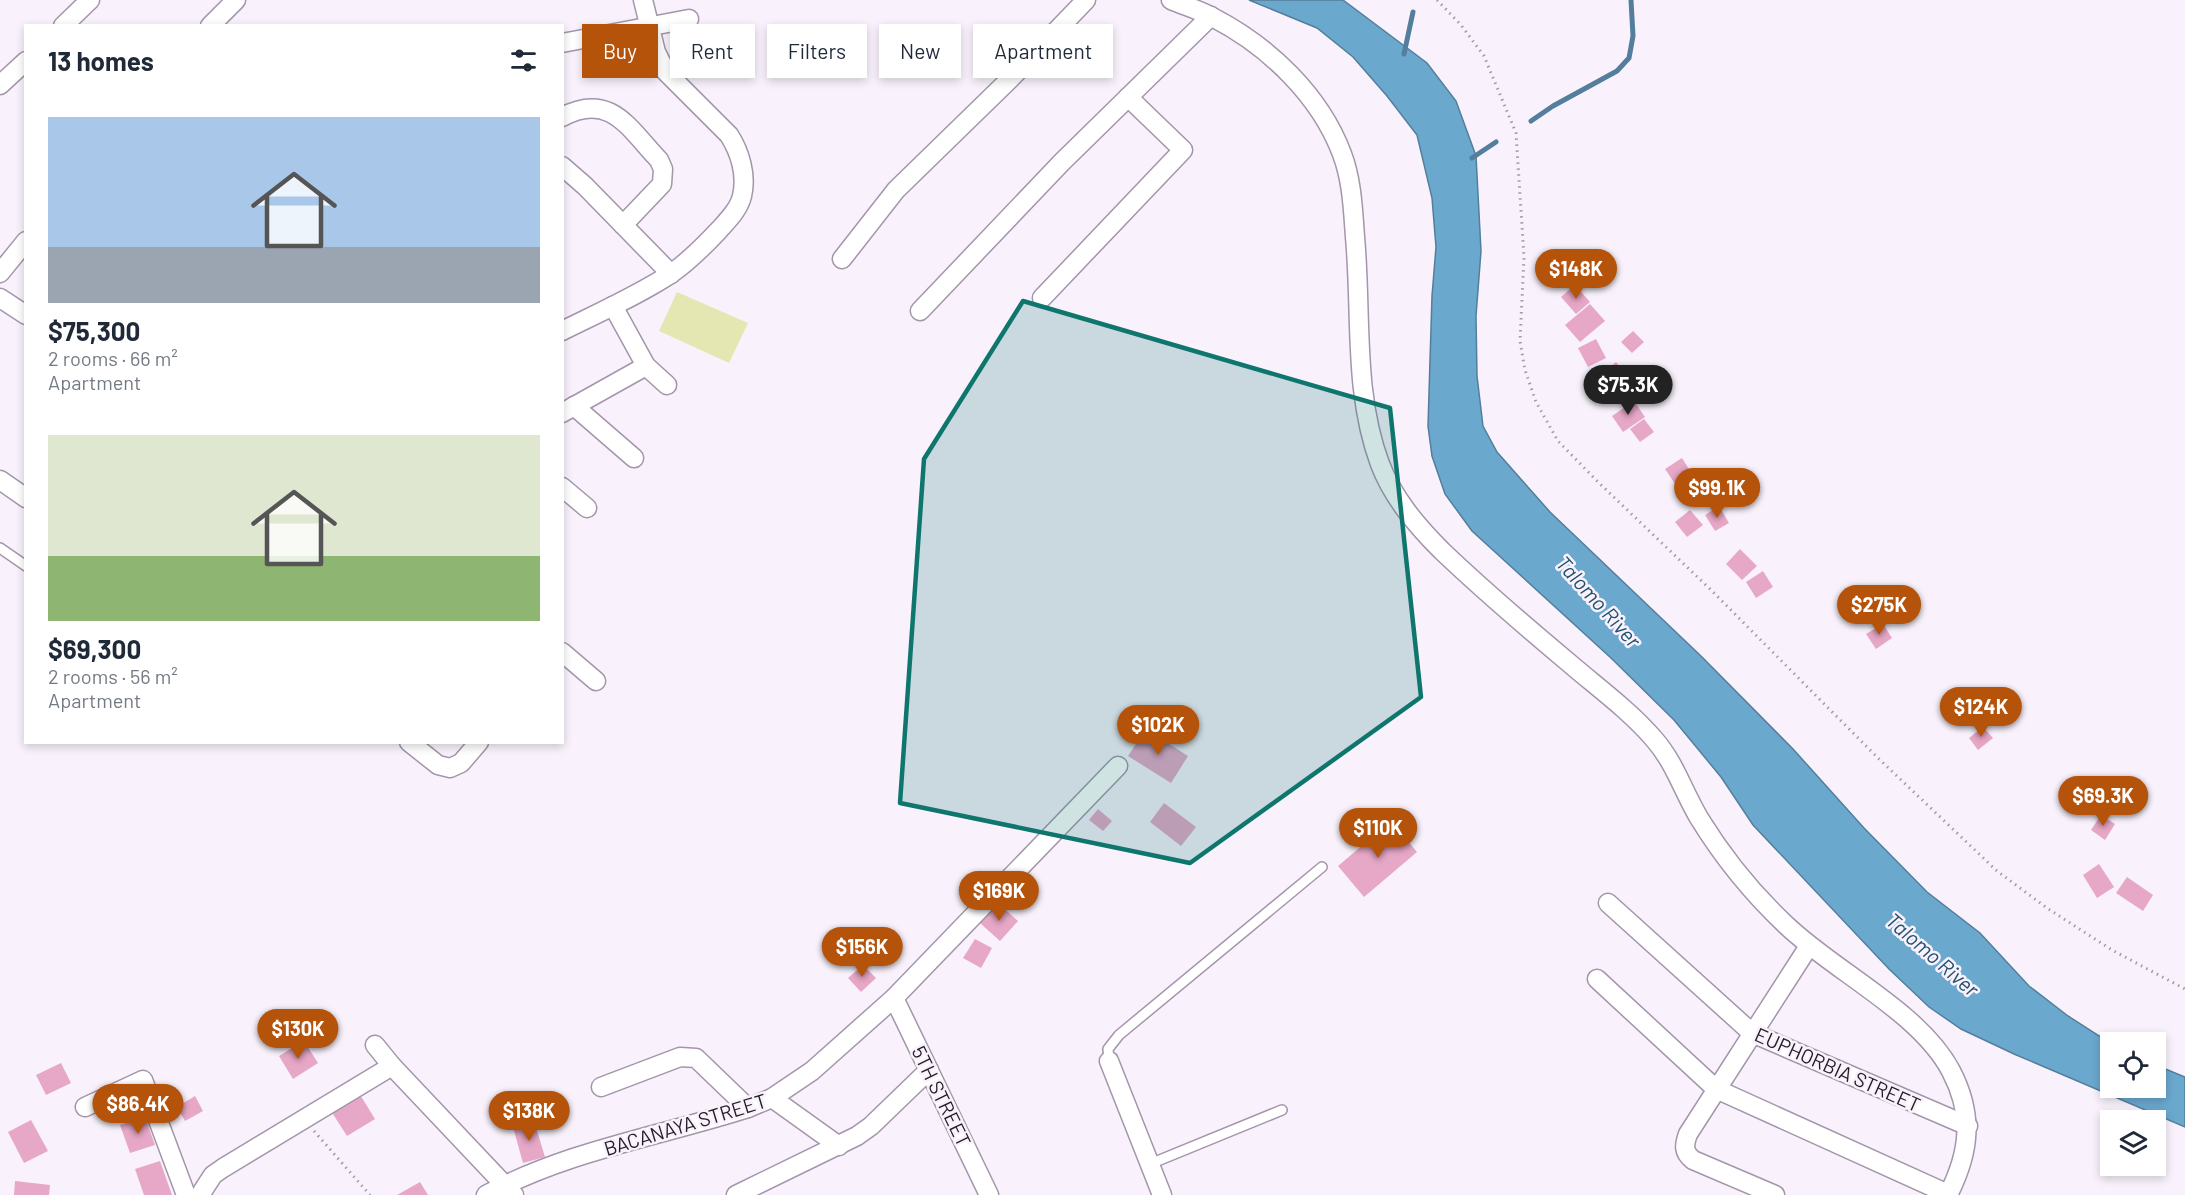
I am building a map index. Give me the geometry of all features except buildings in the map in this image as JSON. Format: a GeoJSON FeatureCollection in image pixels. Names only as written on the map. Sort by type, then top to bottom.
{"type":"FeatureCollection","features":[{"type":"Feature","properties":{"kind":"street"},"geometry":{"type":"LineString","coordinates":[[65,24],[90,0]]}},
{"type":"Feature","properties":{"kind":"street"},"geometry":{"type":"LineString","coordinates":[[212,24],[236,0]]}},
{"type":"Feature","properties":{"kind":"street"},"geometry":{"type":"LineString","coordinates":[[643,0],[649,24]]}},
{"type":"Feature","properties":{"kind":"street"},"geometry":{"type":"LineString","coordinates":[[842,259],[896,190],[1086,0]]}},
{"type":"Feature","properties":{"kind":"street"},"geometry":{"type":"LineString","coordinates":[[1171,0],[1211,16],[1239,32],[1270,57],[1302,88],[1327,119],[1344,157],[1352,198],[1360,356],[1370,432],[1381,467],[1398,498],[1415,522],[1479,585],[1623,708],[1651,735],[1669,757],[1697,815],[1715,842],[1766,905],[1809,946],[1928,1038],[1943,1057],[1953,1076],[1968,1126],[1964,1156],[1948,1194],[1716,1089],[1597,979]]}},
{"type":"Feature","properties":{"kind":"street"},"geometry":{"type":"LineString","coordinates":[[920,312],[1062,162],[1211,16]]}},
{"type":"Feature","properties":{"kind":"street"},"geometry":{"type":"LineString","coordinates":[[658,25],[689,19]]}},
{"type":"Feature","properties":{"kind":"street"},"geometry":{"type":"LineString","coordinates":[[564,43],[582,39]]}},
{"type":"Feature","properties":{"kind":"street"},"geometry":{"type":"LineString","coordinates":[[564,330],[670,274],[707,243],[737,208],[742,196],[742,170],[737,147],[729,135],[666,72],[658,56]]}},
{"type":"Feature","properties":{"kind":"street"},"geometry":{"type":"LineString","coordinates":[[0,85],[24,63]]}},
{"type":"Feature","properties":{"kind":"street"},"geometry":{"type":"LineString","coordinates":[[1042,298],[1183,150],[1128,97]]}},
{"type":"Feature","properties":{"kind":"street"},"geometry":{"type":"LineString","coordinates":[[564,116],[593,108],[604,109],[614,114],[659,160],[663,169],[662,184],[623,225]]}},
{"type":"Feature","properties":{"kind":"street"},"geometry":{"type":"LineString","coordinates":[[564,168],[585,186],[670,274]]}},
{"type":"Feature","properties":{"kind":"street"},"geometry":{"type":"LineString","coordinates":[[3,263],[24,243]]}},
{"type":"Feature","properties":{"kind":"street"},"geometry":{"type":"LineString","coordinates":[[0,298],[24,314]]}},
{"type":"Feature","properties":{"kind":"street"},"geometry":{"type":"LineString","coordinates":[[613,306],[646,366],[668,385]]}},
{"type":"Feature","properties":{"kind":"street"},"geometry":{"type":"LineString","coordinates":[[634,458],[568,409],[646,366]]}},
{"type":"Feature","properties":{"kind":"street"},"geometry":{"type":"LineString","coordinates":[[0,480],[24,497]]}},
{"type":"Feature","properties":{"kind":"street"},"geometry":{"type":"LineString","coordinates":[[564,489],[587,508]]}},
{"type":"Feature","properties":{"kind":"street"},"geometry":{"type":"LineString","coordinates":[[564,654],[596,681]]}},
{"type":"Feature","properties":{"kind":"street"},"geometry":{"type":"LineString","coordinates":[[412,744],[438,765],[450,768],[461,763],[477,744]]}},
{"type":"Feature","properties":{"kind":"street","name":"BACANAYA STREET"},"geometry":{"type":"LineString","coordinates":[[486,1195],[510,1190],[583,1155],[748,1108],[772,1098],[812,1071],[894,998],[1118,766]]}},
{"type":"Feature","properties":{"kind":"street","name":"EUPHORBIA STREET"},"geometry":{"type":"LineString","coordinates":[[1608,903],[1752,1033],[1968,1126]]}},
{"type":"Feature","properties":{"kind":"street"},"geometry":{"type":"LineString","coordinates":[[1775,1195],[1688,1156],[1685,1149],[1688,1134],[1809,946]]}},
{"type":"Feature","properties":{"kind":"street","name":"5TH STREET"},"geometry":{"type":"LineString","coordinates":[[894,998],[989,1195]]}},
{"type":"Feature","properties":{"kind":"street"},"geometry":{"type":"LineString","coordinates":[[375,1045],[392,1066],[510,1190]]}},
{"type":"Feature","properties":{"kind":"street"},"geometry":{"type":"LineString","coordinates":[[601,1087],[680,1057],[696,1058],[748,1108]]}},
{"type":"Feature","properties":{"kind":"street"},"geometry":{"type":"LineString","coordinates":[[1109,1061],[1162,1195]]}},
{"type":"Feature","properties":{"kind":"street"},"geometry":{"type":"LineString","coordinates":[[85,1107],[143,1080],[198,1194],[213,1175],[392,1066]]}},
{"type":"Feature","properties":{"kind":"street"},"geometry":{"type":"LineString","coordinates":[[736,1195],[839,1146],[872,1126],[929,1070]]}},
{"type":"Feature","properties":{"kind":"street"},"geometry":{"type":"LineString","coordinates":[[772,1098],[839,1146]]}},
{"type":"Feature","properties":{"kind":"lane"},"geometry":{"type":"LineString","coordinates":[[0,548],[24,565]]}},
{"type":"Feature","properties":{"kind":"lane"},"geometry":{"type":"LineString","coordinates":[[1109,1061],[1108,1049],[1119,1035],[1322,867]]}},
{"type":"Feature","properties":{"kind":"lane"},"geometry":{"type":"LineString","coordinates":[[1150,1164],[1282,1110]]}},
{"type":"Feature","properties":{"kind":"path"},"geometry":{"type":"LineString","coordinates":[[1437,0],[1461,25],[1484,56],[1516,133],[1524,257],[1520,341],[1525,370],[1536,402],[1558,441],[1710,589],[1878,758],[1997,871],[2047,908],[2112,950],[2185,989]]}},
{"type":"Feature","properties":{"kind":"path"},"geometry":{"type":"LineString","coordinates":[[303,1119],[370,1195]]}},
{"type":"Feature","properties":{"kind":"highlighted area"},"geometry":{"type":"Polygon","coordinates":[[[1023,301],[1390,408],[1421,697],[1190,863],[900,803],[924,459],[1023,301]]]}},
{"type":"Feature","properties":{"kind":"green space"},"geometry":{"type":"Polygon","coordinates":[[[677,292],[748,323],[729,363],[659,331],[677,292]]]}},
{"type":"Feature","properties":{"kind":"water","name":"Talomo River"},"geometry":{"type":"Polygon","coordinates":[[[1249,0],[1343,0],[1427,63],[1456,101],[1476,156],[1481,251],[1476,316],[1477,376],[1483,426],[1497,452],[1550,512],[1702,657],[1793,749],[1864,828],[1927,892],[1980,933],[2029,986],[2068,1016],[2100,1037],[2100,1091],[1961,1029],[1929,1007],[1889,969],[1753,825],[1721,777],[1674,720],[1611,658],[1472,531],[1445,494],[1432,456],[1428,426],[1432,296],[1436,247],[1432,198],[1417,135],[1353,57],[1317,28],[1249,0]]]}},
{"type":"Feature","properties":{"kind":"water"},"geometry":{"type":"Polygon","coordinates":[[[2166,1069],[2185,1077],[2185,1127],[2166,1119],[2166,1110],[2145,1110],[2117,1098],[2166,1098],[2166,1069]]]}},
{"type":"Feature","properties":{"kind":"waterway"},"geometry":{"type":"LineString","coordinates":[[1531,121],[1553,106],[1617,71],[1629,58],[1633,36],[1631,0]]}},
{"type":"Feature","properties":{"kind":"waterway"},"geometry":{"type":"LineString","coordinates":[[1404,54],[1413,12]]}},
{"type":"Feature","properties":{"kind":"waterway"},"geometry":{"type":"LineString","coordinates":[[1472,158],[1496,142]]}}]}
